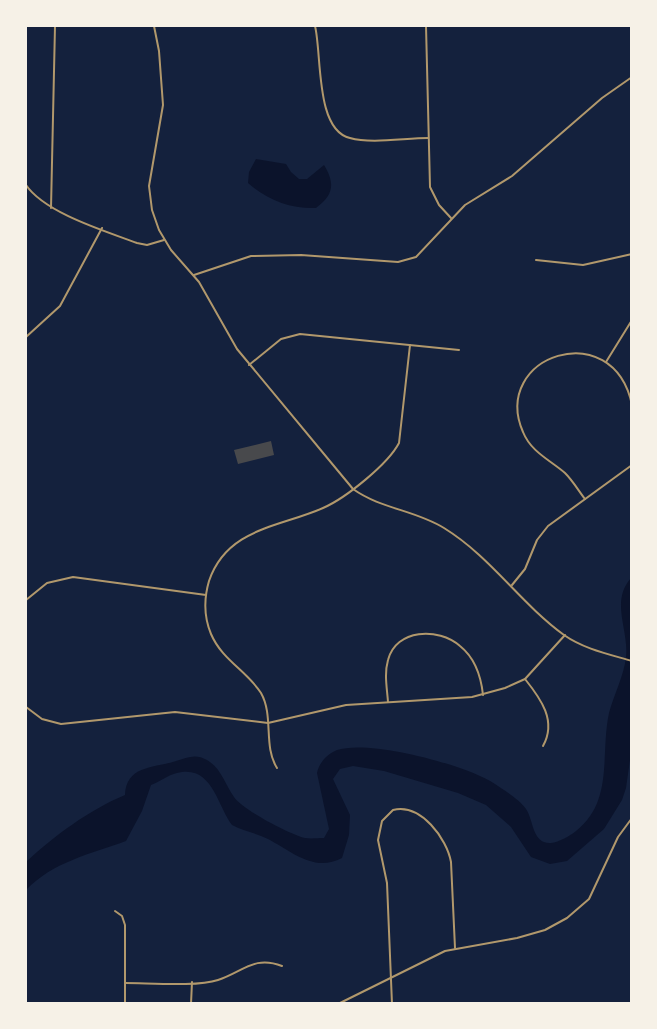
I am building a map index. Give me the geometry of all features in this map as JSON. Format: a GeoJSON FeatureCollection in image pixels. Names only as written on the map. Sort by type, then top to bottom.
{"type":"FeatureCollection","features":[{"type":"Feature","properties":{"kind":"street"},"geometry":{"type":"LineString","coordinates":[[51,208],[55,26]]}},
{"type":"Feature","properties":{"kind":"street"},"geometry":{"type":"LineString","coordinates":[[154,26],[159,51],[162,105],[149,186],[152,210],[164,240],[194,275],[232,343],[353,489],[378,505],[415,514],[445,529],[471,547],[564,635],[586,647],[632,661]]}},
{"type":"Feature","properties":{"kind":"street"},"geometry":{"type":"LineString","coordinates":[[315,26],[326,112],[335,130],[352,139],[428,138]]}},
{"type":"Feature","properties":{"kind":"street"},"geometry":{"type":"LineString","coordinates":[[426,26],[430,187],[439,205],[451,218]]}},
{"type":"Feature","properties":{"kind":"street"},"geometry":{"type":"LineString","coordinates":[[194,275],[251,256],[301,255],[398,262],[416,257],[451,218],[473,198],[512,176],[602,98],[632,76]]}},
{"type":"Feature","properties":{"kind":"street"},"geometry":{"type":"LineString","coordinates":[[26,185],[35,197],[51,208],[142,245],[164,240]]}},
{"type":"Feature","properties":{"kind":"street"},"geometry":{"type":"LineString","coordinates":[[26,337],[60,306],[102,228]]}},
{"type":"Feature","properties":{"kind":"street"},"geometry":{"type":"LineString","coordinates":[[536,261],[583,265],[632,254]]}},
{"type":"Feature","properties":{"kind":"street"},"geometry":{"type":"LineString","coordinates":[[606,362],[632,320]]}},
{"type":"Feature","properties":{"kind":"street"},"geometry":{"type":"LineString","coordinates":[[249,365],[273,345],[290,335],[459,350]]}},
{"type":"Feature","properties":{"kind":"street"},"geometry":{"type":"LineString","coordinates":[[278,768],[272,759],[268,723],[261,693],[226,658],[215,642],[208,624],[206,595],[216,565],[235,543],[256,531],[326,507],[353,489],[394,452],[399,443],[410,345]]}},
{"type":"Feature","properties":{"kind":"street"},"geometry":{"type":"LineString","coordinates":[[585,499],[567,475],[529,443],[520,424],[518,404],[527,378],[547,360],[573,352],[587,354],[606,362],[622,379],[632,405]]}},
{"type":"Feature","properties":{"kind":"street"},"geometry":{"type":"LineString","coordinates":[[512,585],[525,569],[544,529],[632,465]]}},
{"type":"Feature","properties":{"kind":"street"},"geometry":{"type":"LineString","coordinates":[[26,600],[47,584],[73,577],[206,595]]}},
{"type":"Feature","properties":{"kind":"street"},"geometry":{"type":"LineString","coordinates":[[388,702],[386,670],[391,651],[405,638],[425,633],[444,636],[461,646],[478,669],[483,695]]}},
{"type":"Feature","properties":{"kind":"street"},"geometry":{"type":"LineString","coordinates":[[26,707],[42,719],[61,724],[175,712],[268,723],[346,705],[483,695],[525,679],[564,635]]}},
{"type":"Feature","properties":{"kind":"street"},"geometry":{"type":"LineString","coordinates":[[525,679],[540,699],[548,717],[549,733],[543,746]]}},
{"type":"Feature","properties":{"kind":"street"},"geometry":{"type":"LineString","coordinates":[[392,1004],[387,883],[378,840],[382,821],[393,810],[407,810],[420,816],[440,836],[448,849],[451,862],[455,948]]}},
{"type":"Feature","properties":{"kind":"street"},"geometry":{"type":"LineString","coordinates":[[338,1004],[455,948],[531,934],[575,913],[594,891],[618,837],[632,818]]}},
{"type":"Feature","properties":{"kind":"street"},"geometry":{"type":"LineString","coordinates":[[115,911],[124,922],[125,1004]]}},
{"type":"Feature","properties":{"kind":"street"},"geometry":{"type":"LineString","coordinates":[[125,983],[213,982],[257,962],[268,961],[282,966]]}},
{"type":"Feature","properties":{"kind":"street"},"geometry":{"type":"LineString","coordinates":[[191,1004],[192,982]]}},
{"type":"Feature","properties":{"kind":"water"},"geometry":{"type":"Polygon","coordinates":[[[256,159],[286,164],[299,179],[307,179],[324,165],[330,177],[329,193],[316,208],[298,207],[271,199],[248,183],[249,172],[256,159]]]}},
{"type":"Feature","properties":{"kind":"water"},"geometry":{"type":"Polygon","coordinates":[[[631,578],[632,746],[626,788],[622,800],[604,829],[567,861],[550,864],[531,857],[511,827],[486,805],[458,793],[384,771],[353,766],[340,769],[333,779],[350,815],[349,835],[342,858],[332,862],[312,862],[263,837],[232,825],[206,780],[189,772],[174,774],[151,785],[142,811],[126,841],[60,866],[48,872],[26,890],[26,862],[48,843],[72,824],[125,795],[130,778],[136,773],[143,769],[191,757],[203,758],[212,763],[234,797],[256,815],[305,838],[324,838],[329,829],[317,773],[324,759],[337,750],[371,748],[441,762],[481,777],[507,792],[523,806],[540,840],[551,843],[564,838],[576,831],[588,819],[601,792],[609,713],[626,657],[622,597],[631,578]]]}},
{"type":"Feature","properties":{"kind":"building"},"geometry":{"type":"Polygon","coordinates":[[[271,441],[274,455],[238,464],[234,450],[271,441]]]}}]}
